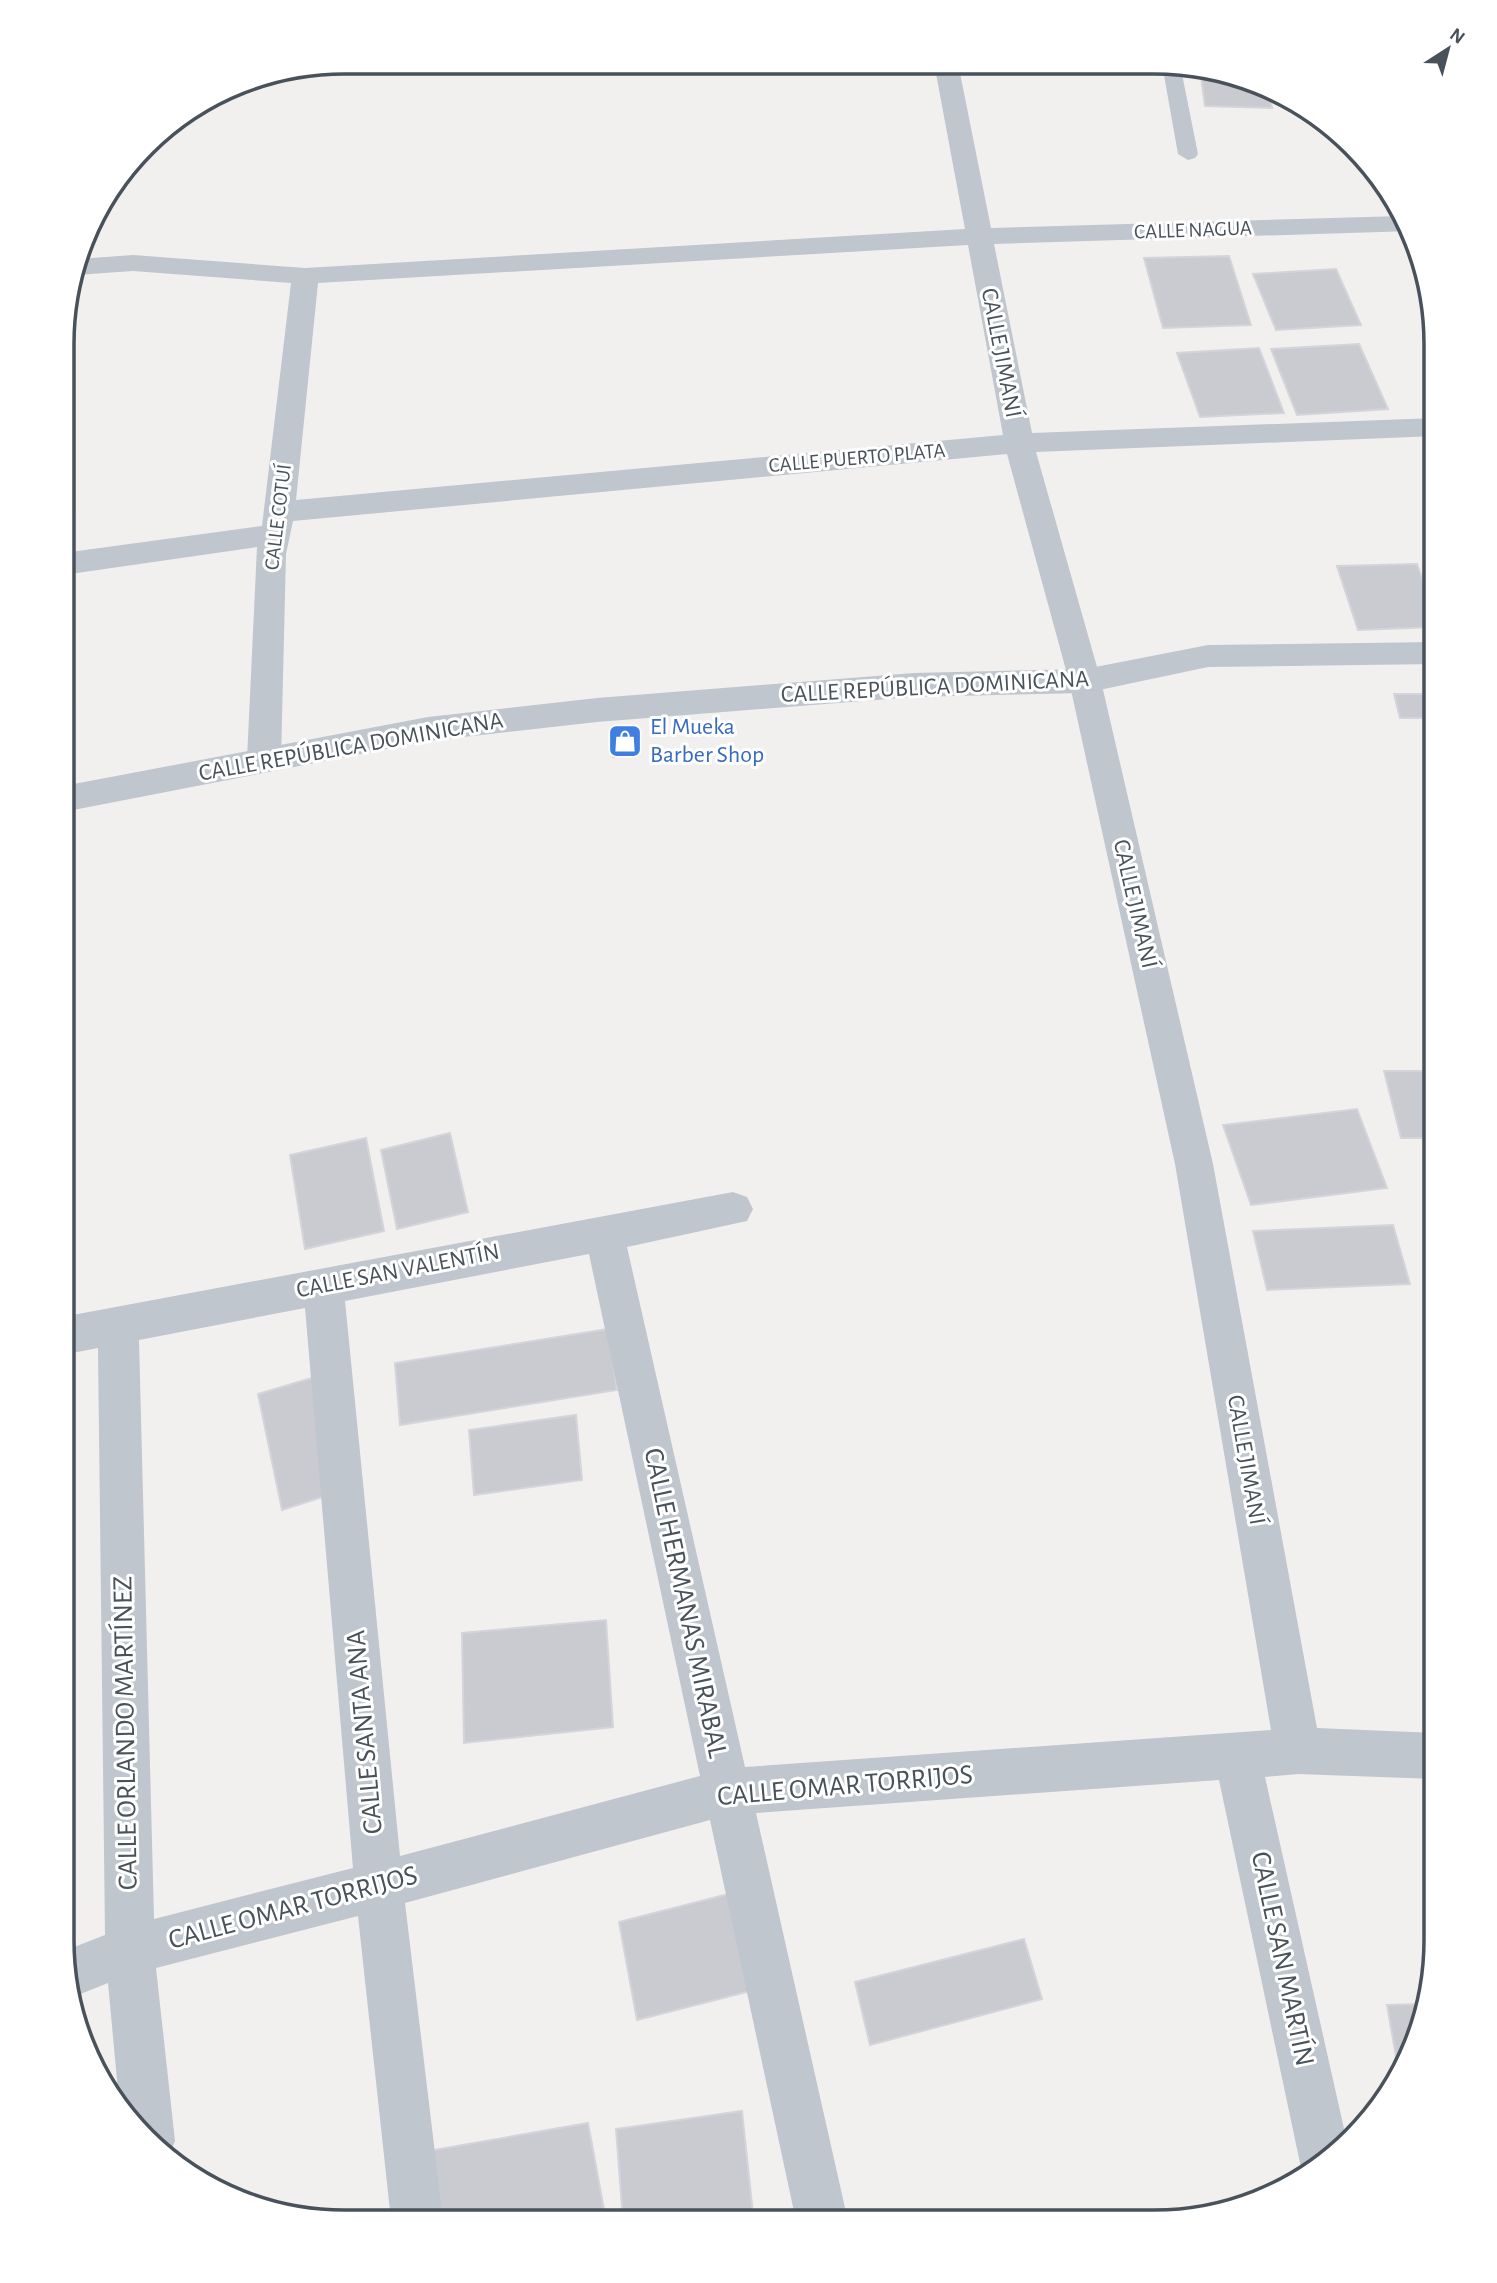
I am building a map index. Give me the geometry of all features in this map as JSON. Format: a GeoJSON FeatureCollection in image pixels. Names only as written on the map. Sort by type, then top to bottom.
{"type":"FeatureCollection","features":[{"type":"Feature","properties":{"kind":"street","name":"CALLE JIMANÍ"},"geometry":{"type":"LineString","coordinates":[[948,74],[1019,443],[1085,681],[1194,1164],[1297,1751]]}},
{"type":"Feature","properties":{"kind":"street","name":"CALLE NAGUA"},"geometry":{"type":"LineString","coordinates":[[85,266],[133,263],[305,276],[978,236],[1396,224]]}},
{"type":"Feature","properties":{"kind":"street","name":"CALLE COTUÍ"},"geometry":{"type":"LineString","coordinates":[[264,759],[271,554],[278,523],[305,276]]}},
{"type":"Feature","properties":{"kind":"street","name":"CALLE PUERTO PLATA"},"geometry":{"type":"LineString","coordinates":[[73,562],[278,523],[1019,443],[1424,427]]}},
{"type":"Feature","properties":{"kind":"street","name":"CALLE REPÚBLICA DOMINICANA"},"geometry":{"type":"LineString","coordinates":[[73,797],[428,729],[597,710],[914,685],[1085,681],[1208,656],[1424,653]]}},
{"type":"Feature","properties":{"kind":"street","name":"CALLE SAN VALENTÍN"},"geometry":{"type":"LineString","coordinates":[[73,1334],[733,1209]]}},
{"type":"Feature","properties":{"kind":"street","name":"CALLE HERMANAS MIRABAL"},"geometry":{"type":"LineString","coordinates":[[604,1232],[820,2210]]}},
{"type":"Feature","properties":{"kind":"street","name":"CALLE SANTA ANA"},"geometry":{"type":"LineString","coordinates":[[323,1285],[379,1886],[416,2210]]}},
{"type":"Feature","properties":{"kind":"street","name":"CALLE ORLANDO MARTÍNEZ"},"geometry":{"type":"LineString","coordinates":[[118,1324],[130,1950],[147,2124]]}},
{"type":"Feature","properties":{"kind":"street","name":"CALLE OMAR TORRIJOS"},"geometry":{"type":"LineString","coordinates":[[76,1971],[130,1950],[727,1792],[1297,1751],[1424,1756]]}},
{"type":"Feature","properties":{"kind":"street","name":"CALLE SAN MARTÍN"},"geometry":{"type":"LineString","coordinates":[[1237,1755],[1323,2150]]}},
{"type":"Feature","properties":{"kind":"lane"},"geometry":{"type":"LineString","coordinates":[[1173,74],[1188,154]]}},
{"type":"Feature","properties":{"kind":"building"},"geometry":{"type":"Polygon","coordinates":[[[1201,78],[1257,94],[1271,100],[1272,108],[1205,106],[1201,78]]]}},
{"type":"Feature","properties":{"kind":"building"},"geometry":{"type":"Polygon","coordinates":[[[1229,256],[1251,325],[1163,328],[1144,258],[1229,256]]]}},
{"type":"Feature","properties":{"kind":"building"},"geometry":{"type":"Polygon","coordinates":[[[1336,269],[1361,325],[1276,330],[1253,274],[1336,269]]]}},
{"type":"Feature","properties":{"kind":"building"},"geometry":{"type":"Polygon","coordinates":[[[1359,344],[1388,409],[1297,415],[1271,349],[1359,344]]]}},
{"type":"Feature","properties":{"kind":"building"},"geometry":{"type":"Polygon","coordinates":[[[1259,348],[1284,413],[1200,417],[1177,353],[1259,348]]]}},
{"type":"Feature","properties":{"kind":"building"},"geometry":{"type":"Polygon","coordinates":[[[1417,564],[1424,584],[1424,627],[1358,630],[1337,566],[1417,564]]]}},
{"type":"Feature","properties":{"kind":"building"},"geometry":{"type":"Polygon","coordinates":[[[1394,694],[1424,694],[1424,718],[1400,718],[1394,694]]]}},
{"type":"Feature","properties":{"kind":"building","name":"El Mueka Barber Shop"},"geometry":{"type":"Polygon","coordinates":[[[635,726],[636,756],[613,757],[614,727],[635,726]]]}},
{"type":"Feature","properties":{"kind":"building"},"geometry":{"type":"Polygon","coordinates":[[[1384,1071],[1424,1071],[1424,1138],[1401,1138],[1384,1071]]]}},
{"type":"Feature","properties":{"kind":"building"},"geometry":{"type":"Polygon","coordinates":[[[1357,1109],[1387,1188],[1251,1205],[1223,1125],[1357,1109]]]}},
{"type":"Feature","properties":{"kind":"building"},"geometry":{"type":"Polygon","coordinates":[[[450,1133],[468,1212],[397,1229],[381,1150],[450,1133]]]}},
{"type":"Feature","properties":{"kind":"building"},"geometry":{"type":"Polygon","coordinates":[[[366,1138],[384,1231],[305,1249],[290,1155],[366,1138]]]}},
{"type":"Feature","properties":{"kind":"building"},"geometry":{"type":"Polygon","coordinates":[[[1393,1225],[1410,1284],[1267,1290],[1253,1231],[1393,1225]]]}},
{"type":"Feature","properties":{"kind":"building"},"geometry":{"type":"Polygon","coordinates":[[[608,1329],[617,1390],[400,1425],[395,1363],[608,1329]]]}},
{"type":"Feature","properties":{"kind":"building"},"geometry":{"type":"Polygon","coordinates":[[[315,1377],[341,1491],[282,1510],[258,1394],[315,1377]]]}},
{"type":"Feature","properties":{"kind":"building"},"geometry":{"type":"Polygon","coordinates":[[[576,1415],[582,1480],[474,1495],[469,1430],[576,1415]]]}},
{"type":"Feature","properties":{"kind":"building"},"geometry":{"type":"Polygon","coordinates":[[[606,1620],[613,1727],[464,1743],[462,1633],[606,1620]]]}},
{"type":"Feature","properties":{"kind":"building"},"geometry":{"type":"Polygon","coordinates":[[[740,1891],[762,1988],[637,2020],[619,1922],[740,1891]]]}},
{"type":"Feature","properties":{"kind":"building"},"geometry":{"type":"Polygon","coordinates":[[[1024,1939],[1042,1999],[870,2045],[855,1982],[1024,1939]]]}},
{"type":"Feature","properties":{"kind":"building"},"geometry":{"type":"Polygon","coordinates":[[[1415,2004],[1396,2058],[1387,2005],[1415,2004]]]}},
{"type":"Feature","properties":{"kind":"building"},"geometry":{"type":"Polygon","coordinates":[[[742,2111],[753,2210],[622,2210],[616,2129],[742,2111]]]}},
{"type":"Feature","properties":{"kind":"building"},"geometry":{"type":"Polygon","coordinates":[[[588,2123],[604,2210],[437,2210],[428,2151],[588,2123]]]}},
{"type":"Feature","properties":{"kind":"place","name":"El Mueka Barber Shop"},"geometry":{"type":"Point","coordinates":[625,741]}}]}
